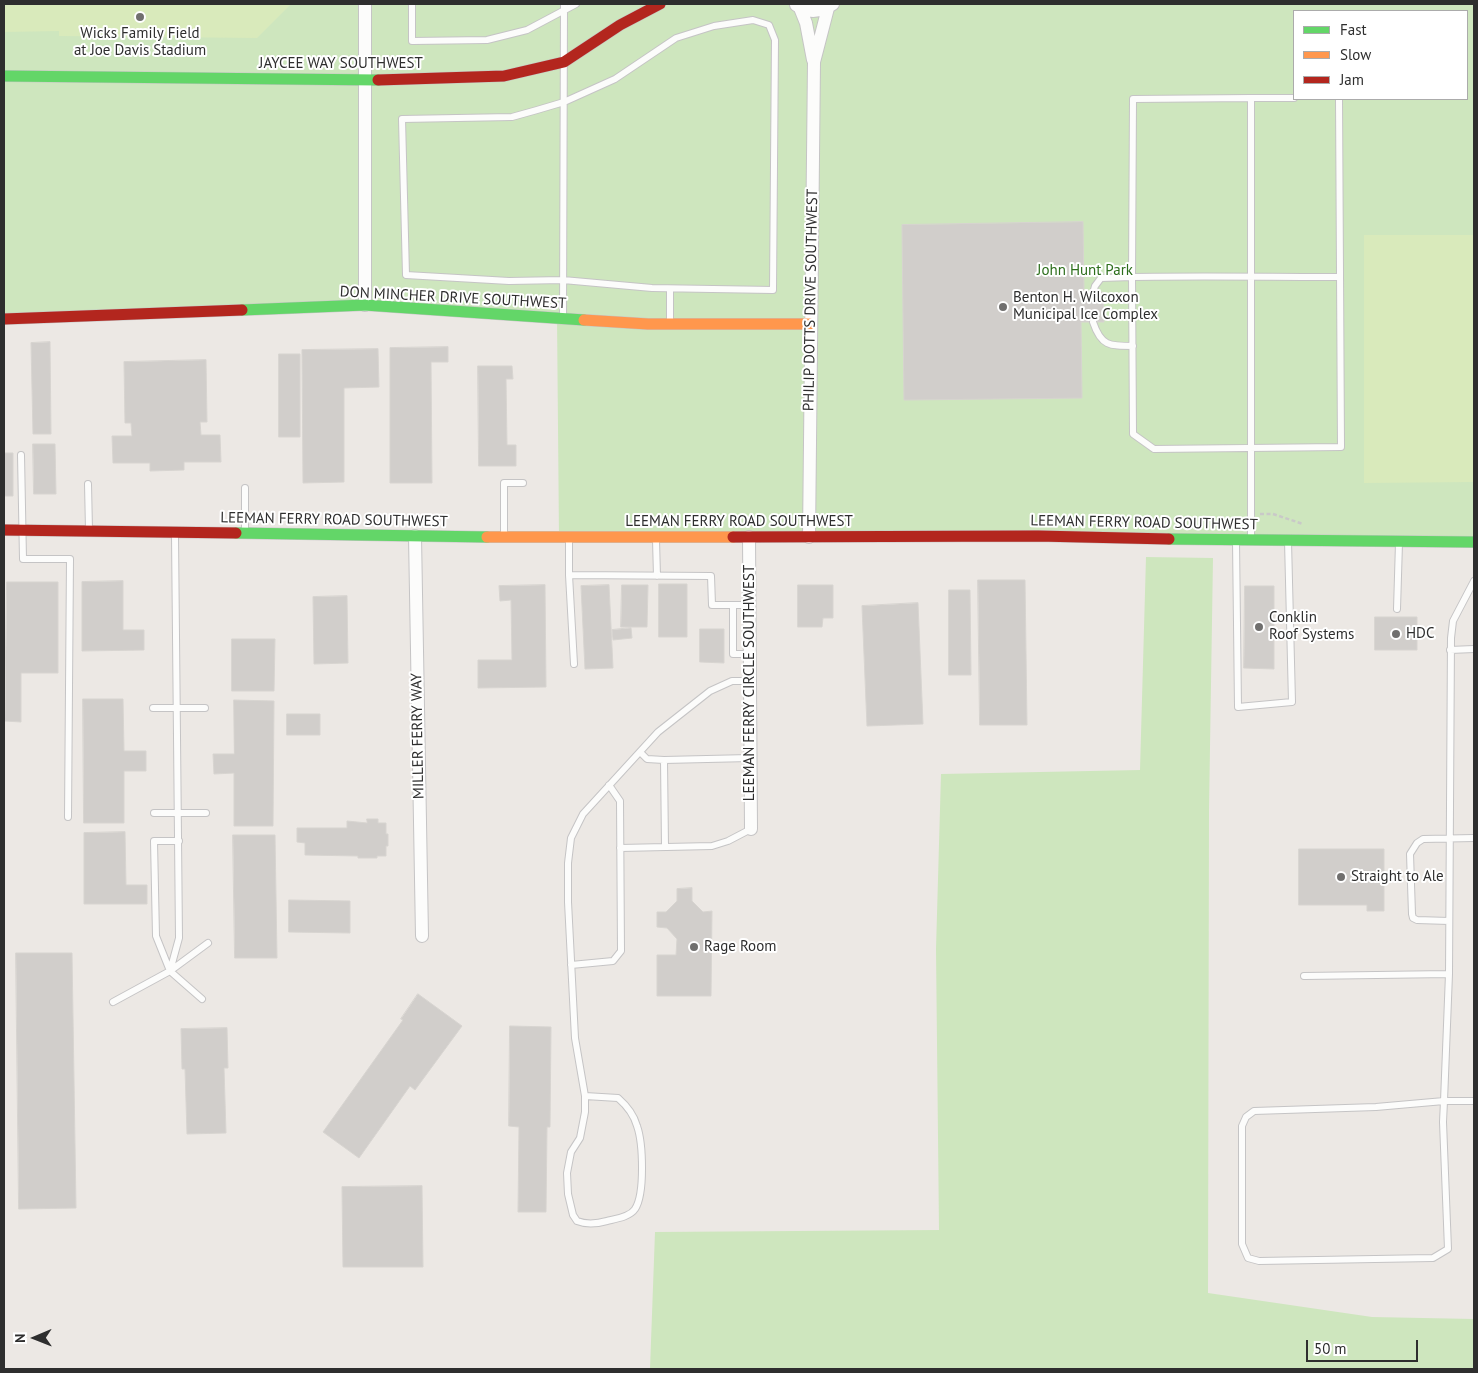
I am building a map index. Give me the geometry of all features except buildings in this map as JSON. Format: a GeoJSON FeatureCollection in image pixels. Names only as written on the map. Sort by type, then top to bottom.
{"type":"FeatureCollection","features":[{"type":"Feature","properties":{"kind":"street"},"geometry":{"type":"LineString","coordinates":[[365,4],[366,305]]}},
{"type":"Feature","properties":{"kind":"street","name":"JAYCEE WAY SOUTHWEST"},"geometry":{"type":"LineString","coordinates":[[4,76],[365,80],[504,76],[564,62],[620,25],[660,4]]}},
{"type":"Feature","properties":{"kind":"street"},"geometry":{"type":"LineString","coordinates":[[797,6],[809,11],[819,11],[831,6]]}},
{"type":"Feature","properties":{"kind":"street","name":"PHILIP DOTTS DRIVE SOUTHWEST"},"geometry":{"type":"LineString","coordinates":[[797,6],[806,24],[814,62],[809,537]]}},
{"type":"Feature","properties":{"kind":"street","name":"PHILIP DOTTS DRIVE SOUTHWEST"},"geometry":{"type":"LineString","coordinates":[[814,62],[831,6]]}},
{"type":"Feature","properties":{"kind":"street","name":"DON MINCHER DRIVE SOUTHWEST"},"geometry":{"type":"LineString","coordinates":[[4,319],[366,305],[648,324],[810,324]]}},
{"type":"Feature","properties":{"kind":"street","name":"LEEMAN FERRY ROAD SOUTHWEST"},"geometry":{"type":"LineString","coordinates":[[4,530],[569,538],[1038,536],[1288,541],[1474,542]]}},
{"type":"Feature","properties":{"kind":"street","name":"MILLER FERRY WAY"},"geometry":{"type":"LineString","coordinates":[[416,536],[422,936]]}},
{"type":"Feature","properties":{"kind":"street","name":"LEEMAN FERRY CIRCLE SOUTHWEST"},"geometry":{"type":"LineString","coordinates":[[749,537],[750,829]]}},
{"type":"Feature","properties":{"kind":"lane"},"geometry":{"type":"LineString","coordinates":[[412,4],[412,41],[487,40],[527,30],[564,7],[576,4]]}},
{"type":"Feature","properties":{"kind":"lane"},"geometry":{"type":"LineString","coordinates":[[563,318],[564,7]]}},
{"type":"Feature","properties":{"kind":"lane"},"geometry":{"type":"LineString","coordinates":[[753,20],[769,25],[775,40],[773,290],[652,288],[563,280],[508,281],[406,275],[402,119],[512,117],[564,102],[614,79],[676,38],[714,26],[753,20]]}},
{"type":"Feature","properties":{"kind":"lane"},"geometry":{"type":"LineString","coordinates":[[1251,98],[1251,540]]}},
{"type":"Feature","properties":{"kind":"lane"},"geometry":{"type":"LineString","coordinates":[[1293,98],[1133,99],[1133,434],[1154,449],[1341,447],[1339,100]]}},
{"type":"Feature","properties":{"kind":"lane"},"geometry":{"type":"LineString","coordinates":[[1093,293],[1095,286],[1101,278],[1340,277]]}},
{"type":"Feature","properties":{"kind":"lane"},"geometry":{"type":"LineString","coordinates":[[670,288],[670,324]]}},
{"type":"Feature","properties":{"kind":"lane"},"geometry":{"type":"LineString","coordinates":[[1093,322],[1097,336],[1104,342],[1114,346],[1133,346]]}},
{"type":"Feature","properties":{"kind":"lane"},"geometry":{"type":"LineString","coordinates":[[21,455],[23,559],[70,559],[68,817]]}},
{"type":"Feature","properties":{"kind":"lane"},"geometry":{"type":"LineString","coordinates":[[504,537],[504,483],[523,483]]}},
{"type":"Feature","properties":{"kind":"lane"},"geometry":{"type":"LineString","coordinates":[[88,484],[89,531]]}},
{"type":"Feature","properties":{"kind":"lane"},"geometry":{"type":"LineString","coordinates":[[245,488],[245,534]]}},
{"type":"Feature","properties":{"kind":"lane"},"geometry":{"type":"LineString","coordinates":[[170,971],[179,938],[175,533]]}},
{"type":"Feature","properties":{"kind":"lane"},"geometry":{"type":"LineString","coordinates":[[569,538],[569,576],[574,664]]}},
{"type":"Feature","properties":{"kind":"lane"},"geometry":{"type":"LineString","coordinates":[[656,538],[657,576]]}},
{"type":"Feature","properties":{"kind":"lane"},"geometry":{"type":"LineString","coordinates":[[1236,540],[1238,707],[1292,702],[1288,541]]}},
{"type":"Feature","properties":{"kind":"lane"},"geometry":{"type":"LineString","coordinates":[[1397,609],[1399,542]]}},
{"type":"Feature","properties":{"kind":"lane"},"geometry":{"type":"LineString","coordinates":[[569,576],[711,576],[712,605],[749,605]]}},
{"type":"Feature","properties":{"kind":"lane"},"geometry":{"type":"LineString","coordinates":[[1474,581],[1454,620],[1450,650],[1449,974],[1444,1101],[1448,1249],[1433,1258],[1259,1261],[1248,1258],[1242,1244],[1242,1126],[1246,1117],[1254,1111],[1376,1108],[1444,1101],[1474,1101]]}},
{"type":"Feature","properties":{"kind":"lane"},"geometry":{"type":"LineString","coordinates":[[733,605],[733,654],[750,654]]}},
{"type":"Feature","properties":{"kind":"lane"},"geometry":{"type":"LineString","coordinates":[[1450,650],[1474,649]]}},
{"type":"Feature","properties":{"kind":"lane"},"geometry":{"type":"LineString","coordinates":[[585,1096],[618,1098],[626,1106],[637,1126],[641,1146],[640,1199],[634,1211],[619,1218],[594,1224],[577,1221],[573,1215],[568,1194],[567,1173],[571,1152],[580,1138],[585,1112],[585,1096],[575,1038],[571,965],[568,873],[571,838],[583,814],[658,732],[710,691],[732,681],[750,681]]}},
{"type":"Feature","properties":{"kind":"lane"},"geometry":{"type":"LineString","coordinates":[[153,708],[205,708]]}},
{"type":"Feature","properties":{"kind":"lane"},"geometry":{"type":"LineString","coordinates":[[640,752],[647,759],[664,760],[750,758]]}},
{"type":"Feature","properties":{"kind":"lane"},"geometry":{"type":"LineString","coordinates":[[664,760],[665,847]]}},
{"type":"Feature","properties":{"kind":"lane"},"geometry":{"type":"LineString","coordinates":[[571,965],[612,961],[621,951],[620,801],[609,785]]}},
{"type":"Feature","properties":{"kind":"lane"},"geometry":{"type":"LineString","coordinates":[[154,813],[206,813]]}},
{"type":"Feature","properties":{"kind":"lane"},"geometry":{"type":"LineString","coordinates":[[620,848],[712,846],[728,841],[750,829]]}},
{"type":"Feature","properties":{"kind":"lane"},"geometry":{"type":"LineString","coordinates":[[1449,921],[1413,918],[1410,854],[1417,843],[1423,840],[1474,838]]}},
{"type":"Feature","properties":{"kind":"lane"},"geometry":{"type":"LineString","coordinates":[[179,841],[154,841],[156,936],[170,971],[202,999]]}},
{"type":"Feature","properties":{"kind":"lane"},"geometry":{"type":"LineString","coordinates":[[113,1002],[170,971],[208,944]]}},
{"type":"Feature","properties":{"kind":"lane"},"geometry":{"type":"LineString","coordinates":[[1304,976],[1449,974]]}},
{"type":"Feature","properties":{"kind":"green space","name":"John Hunt Park"},"geometry":{"type":"Polygon","coordinates":[[[4,4],[1474,4],[1474,541],[559,538],[557,317],[365,305],[4,319],[4,4]]]}},
{"type":"Feature","properties":{"kind":"green space","name":"Wicks Family Field at Joe Davis Stadium"},"geometry":{"type":"Polygon","coordinates":[[[4,4],[291,4],[257,38],[59,36],[59,31],[4,32],[4,4]]]}},
{"type":"Feature","properties":{"kind":"green space"},"geometry":{"type":"Polygon","coordinates":[[[1364,235],[1474,235],[1474,482],[1364,483],[1364,235]]]}},
{"type":"Feature","properties":{"kind":"green space"},"geometry":{"type":"Polygon","coordinates":[[[1146,557],[1213,558],[1209,810],[1208,1293],[1372,1317],[1474,1319],[1474,1369],[650,1369],[655,1232],[939,1230],[936,949],[941,774],[1140,770],[1146,557]]]}},
{"type":"Feature","properties":{"kind":"traffic: fast"},"geometry":{"type":"LineString","coordinates":[[4,76],[378,80]]}},
{"type":"Feature","properties":{"kind":"traffic: fast"},"geometry":{"type":"LineString","coordinates":[[242,310],[365,305],[584,320]]}},
{"type":"Feature","properties":{"kind":"traffic: fast"},"geometry":{"type":"LineString","coordinates":[[236,533],[487,537]]}},
{"type":"Feature","properties":{"kind":"traffic: fast"},"geometry":{"type":"LineString","coordinates":[[1169,539],[1474,542]]}},
{"type":"Feature","properties":{"kind":"traffic: slow"},"geometry":{"type":"LineString","coordinates":[[584,320],[648,324],[810,324]]}},
{"type":"Feature","properties":{"kind":"traffic: slow"},"geometry":{"type":"LineString","coordinates":[[487,537],[733,537]]}},
{"type":"Feature","properties":{"kind":"traffic: jam"},"geometry":{"type":"LineString","coordinates":[[378,80],[504,76],[564,62],[620,25],[660,4]]}},
{"type":"Feature","properties":{"kind":"traffic: jam"},"geometry":{"type":"LineString","coordinates":[[4,319],[242,310]]}},
{"type":"Feature","properties":{"kind":"traffic: jam"},"geometry":{"type":"LineString","coordinates":[[4,530],[236,533]]}},
{"type":"Feature","properties":{"kind":"traffic: jam"},"geometry":{"type":"LineString","coordinates":[[733,537],[1038,536],[1169,539]]}},
{"type":"Feature","properties":{"kind":"place","name":"Wicks Family Field at Joe Davis Stadium"},"geometry":{"type":"Point","coordinates":[140,17]}},
{"type":"Feature","properties":{"kind":"place","name":"Benton H. Wilcoxon Municipal Ice Complex"},"geometry":{"type":"Point","coordinates":[1003,307]}},
{"type":"Feature","properties":{"kind":"place","name":"Conklin Roof Systems"},"geometry":{"type":"Point","coordinates":[1259,627]}},
{"type":"Feature","properties":{"kind":"place","name":"HDC"},"geometry":{"type":"Point","coordinates":[1396,634]}},
{"type":"Feature","properties":{"kind":"place","name":"Straight to Ale"},"geometry":{"type":"Point","coordinates":[1341,877]}},
{"type":"Feature","properties":{"kind":"place","name":"Rage Room"},"geometry":{"type":"Point","coordinates":[694,947]}}]}
